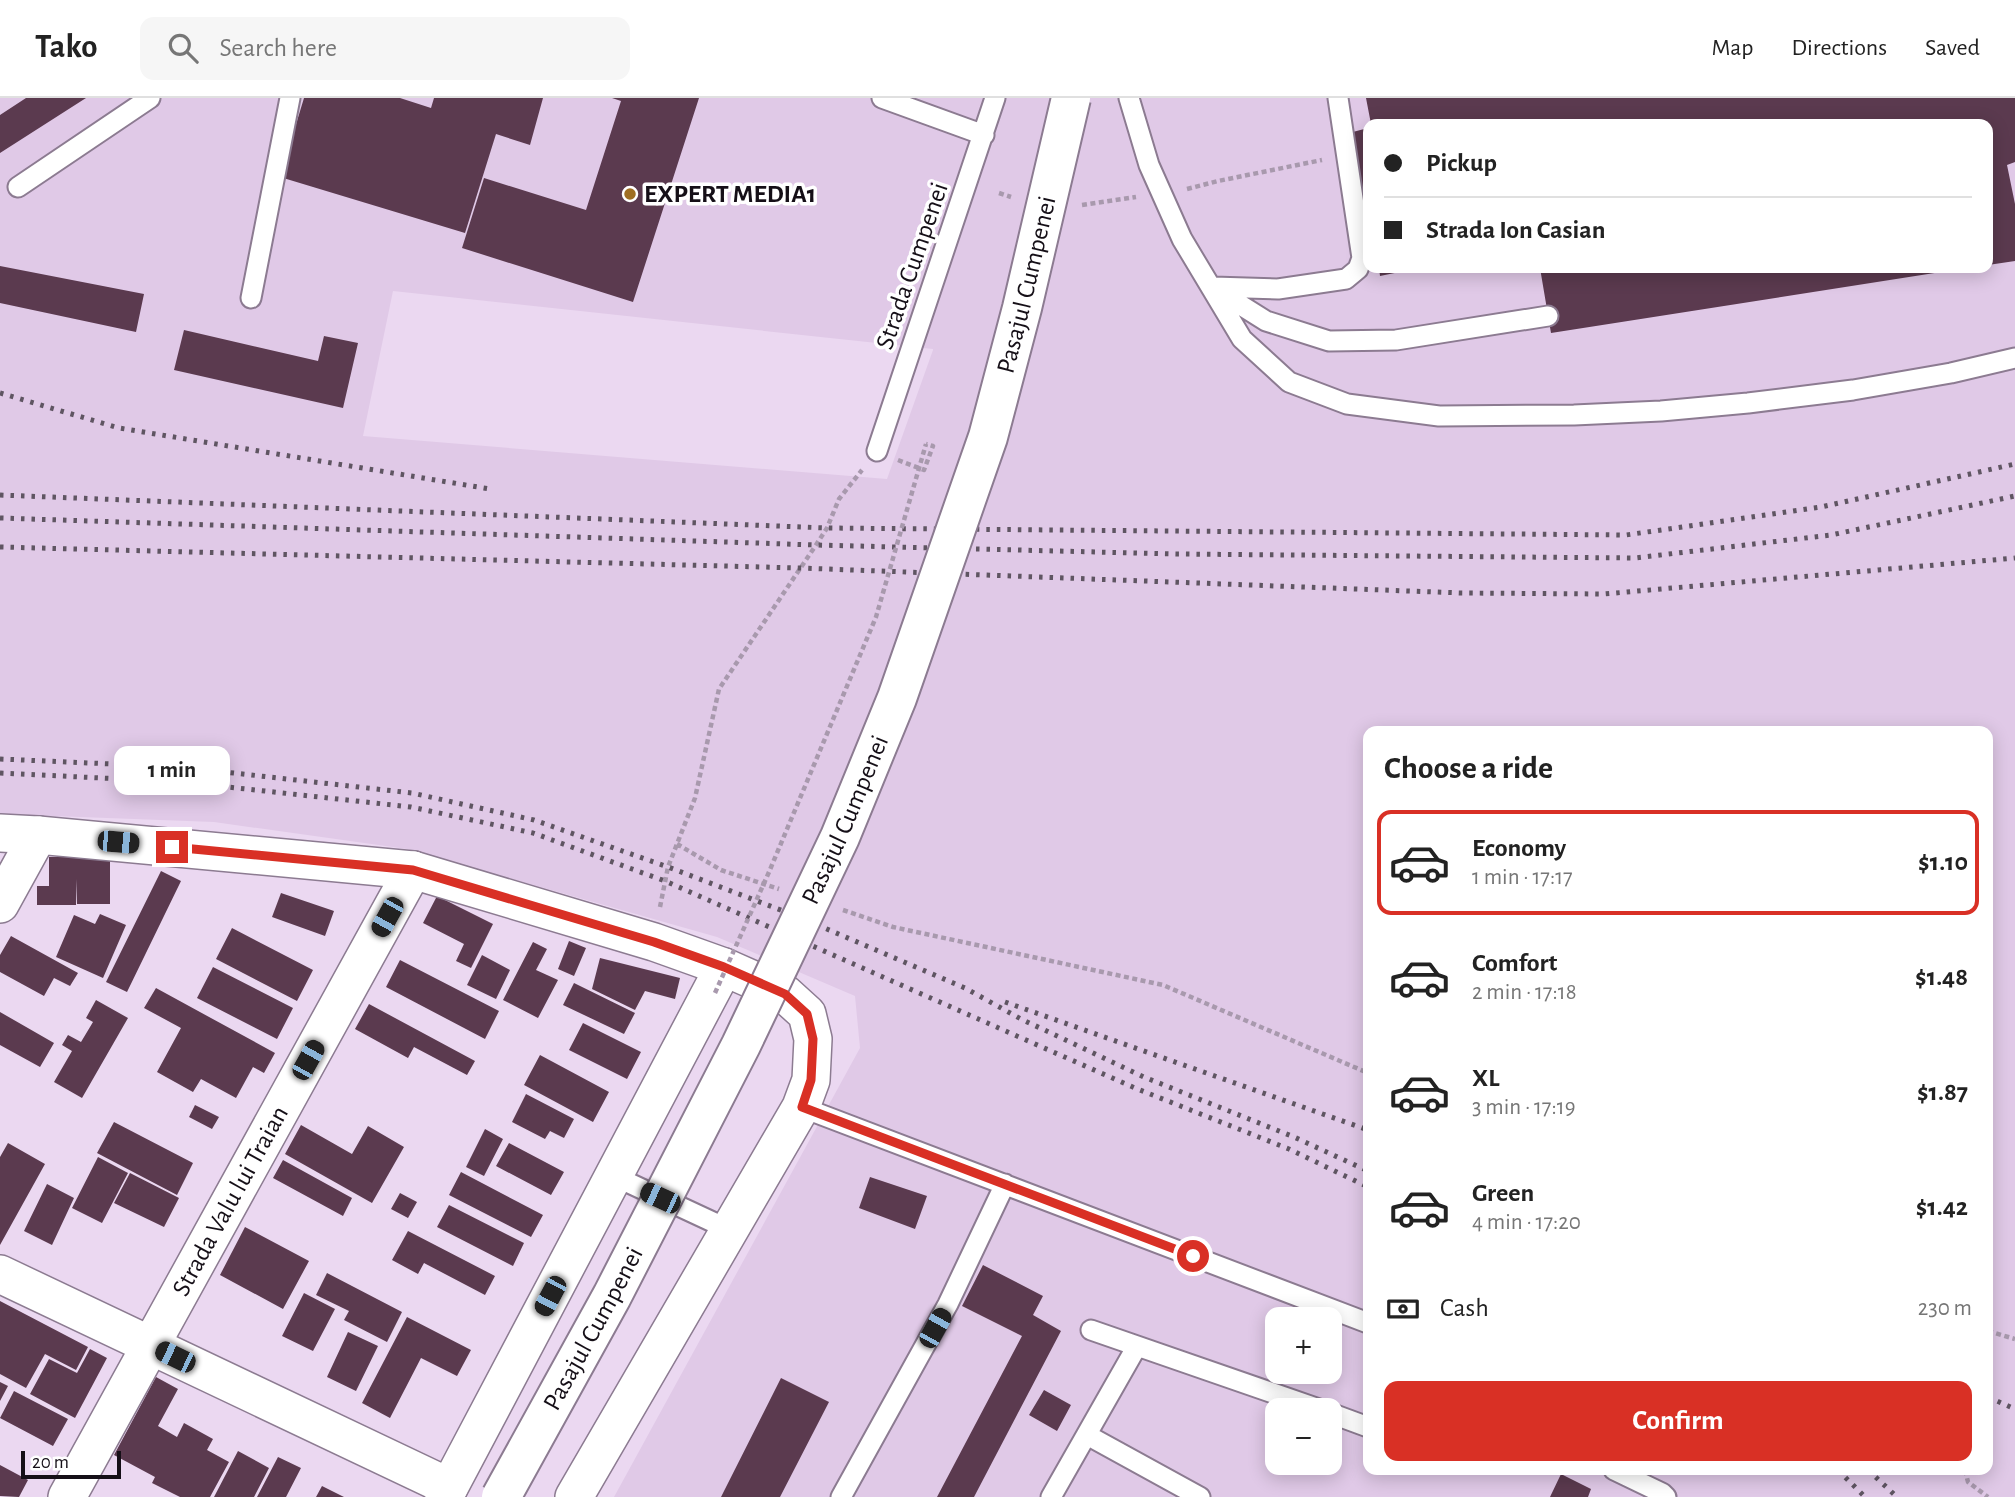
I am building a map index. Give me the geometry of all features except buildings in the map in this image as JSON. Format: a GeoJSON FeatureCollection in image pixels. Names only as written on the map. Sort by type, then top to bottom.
{"type":"FeatureCollection","features":[{"type":"Feature","properties":{"kind":"main road","name":"Pasajul Cumpenei"},"geometry":{"type":"LineString","coordinates":[[501,1497],[612,1296],[741,1045],[840,837],[897,698],[988,438],[1022,308],[1071,98]]}},
{"type":"Feature","properties":{"kind":"street"},"geometry":{"type":"LineString","coordinates":[[0,833],[413,870],[654,942],[720,980],[785,994],[807,1014],[813,1039],[811,1080],[802,1107],[573,1497]]}},
{"type":"Feature","properties":{"kind":"street"},"geometry":{"type":"LineString","coordinates":[[0,904],[38,835]]}},
{"type":"Feature","properties":{"kind":"street","name":"Strada Valu lui Traian"},"geometry":{"type":"LineString","coordinates":[[67,1497],[413,870]]}},
{"type":"Feature","properties":{"kind":"street"},"geometry":{"type":"LineString","coordinates":[[0,1274],[446,1492],[720,980]]}},
{"type":"Feature","properties":{"kind":"lane"},"geometry":{"type":"LineString","coordinates":[[18,187],[150,98]]}},
{"type":"Feature","properties":{"kind":"lane"},"geometry":{"type":"LineString","coordinates":[[251,298],[290,98]]}},
{"type":"Feature","properties":{"kind":"lane"},"geometry":{"type":"LineString","coordinates":[[882,98],[984,135]]}},
{"type":"Feature","properties":{"kind":"lane","name":"Strada Cumpenei"},"geometry":{"type":"LineString","coordinates":[[877,451],[995,98]]}},
{"type":"Feature","properties":{"kind":"lane"},"geometry":{"type":"LineString","coordinates":[[1129,98],[1149,165],[1182,239],[1242,339],[1289,382],[1347,404],[1439,416],[1661,411],[1748,404],[1878,386],[2015,358]]}},
{"type":"Feature","properties":{"kind":"lane"},"geometry":{"type":"LineString","coordinates":[[1212,287],[1278,289],[1346,279],[1358,270],[1362,258],[1338,98]]}},
{"type":"Feature","properties":{"kind":"lane"},"geometry":{"type":"LineString","coordinates":[[1212,287],[1266,321],[1329,341],[1396,340],[1548,316]]}},
{"type":"Feature","properties":{"kind":"lane"},"geometry":{"type":"LineString","coordinates":[[802,1107],[1363,1321]]}},
{"type":"Feature","properties":{"kind":"lane"},"geometry":{"type":"LineString","coordinates":[[614,1176],[730,1230]]}},
{"type":"Feature","properties":{"kind":"lane"},"geometry":{"type":"LineString","coordinates":[[841,1497],[948,1304],[1004,1185]]}},
{"type":"Feature","properties":{"kind":"lane"},"geometry":{"type":"LineString","coordinates":[[1091,1330],[1287,1398]]}},
{"type":"Feature","properties":{"kind":"lane"},"geometry":{"type":"LineString","coordinates":[[1051,1497],[1137,1346]]}},
{"type":"Feature","properties":{"kind":"lane"},"geometry":{"type":"LineString","coordinates":[[1342,1417],[1363,1425]]}},
{"type":"Feature","properties":{"kind":"lane"},"geometry":{"type":"LineString","coordinates":[[1087,1435],[1200,1497]]}},
{"type":"Feature","properties":{"kind":"lane"},"geometry":{"type":"LineString","coordinates":[[1624,1475],[1666,1497]]}},
{"type":"Feature","properties":{"kind":"path"},"geometry":{"type":"LineString","coordinates":[[1182,190],[1324,159],[1318,128],[1341,122]]}},
{"type":"Feature","properties":{"kind":"path"},"geometry":{"type":"LineString","coordinates":[[720,980],[769,872],[876,617],[926,444],[933,446],[924,470],[901,461]]}},
{"type":"Feature","properties":{"kind":"path"},"geometry":{"type":"LineString","coordinates":[[654,942],[668,867],[695,798],[719,690],[827,528],[839,499],[877,451]]}},
{"type":"Feature","properties":{"kind":"path"},"geometry":{"type":"LineString","coordinates":[[677,844],[721,870],[787,892]]}},
{"type":"Feature","properties":{"kind":"path"},"geometry":{"type":"LineString","coordinates":[[840,909],[893,927],[1163,985],[1363,1071]]}},
{"type":"Feature","properties":{"kind":"path"},"geometry":{"type":"LineString","coordinates":[[1993,1332],[2015,1339]]}},
{"type":"Feature","properties":{"kind":"path"},"geometry":{"type":"LineString","coordinates":[[1966,1475],[1968,1482],[1988,1497]]}},
{"type":"Feature","properties":{"kind":"shaded area"},"geometry":{"type":"Polygon","coordinates":[[[0,98],[2015,98],[2015,1497],[614,1497],[860,1048],[855,996],[717,937],[407,849],[214,822],[0,814],[0,98]],[[393,291],[363,436],[887,479],[933,349],[393,291]]]}},
{"type":"Feature","properties":{"kind":"railway"},"geometry":{"type":"LineString","coordinates":[[0,393],[119,428],[490,489]]}},
{"type":"Feature","properties":{"kind":"railway"},"geometry":{"type":"LineString","coordinates":[[0,495],[827,528],[1626,535],[1821,507],[2015,464]]}},
{"type":"Feature","properties":{"kind":"railway"},"geometry":{"type":"LineString","coordinates":[[0,518],[1177,554],[1635,558],[1831,535],[2015,496]]}},
{"type":"Feature","properties":{"kind":"railway"},"geometry":{"type":"LineString","coordinates":[[0,547],[800,568],[1462,593],[1604,594],[2015,558]]}},
{"type":"Feature","properties":{"kind":"railway"},"geometry":{"type":"LineString","coordinates":[[0,759],[180,767],[412,793],[534,820],[794,915],[965,988],[1021,1019],[1144,1077],[1294,1137],[1363,1169]]}},
{"type":"Feature","properties":{"kind":"railway"},"geometry":{"type":"LineString","coordinates":[[0,773],[182,782],[411,807],[533,833],[665,881],[1135,1088],[1289,1149],[1363,1185]]}},
{"type":"Feature","properties":{"kind":"railway"},"geometry":{"type":"LineString","coordinates":[[1005,1002],[1363,1128]]}},
{"type":"Feature","properties":{"kind":"railway"},"geometry":{"type":"LineString","coordinates":[[1993,1399],[2015,1409]]}},
{"type":"Feature","properties":{"kind":"railway"},"geometry":{"type":"LineString","coordinates":[[1843,1475],[1865,1497]]}},
{"type":"Feature","properties":{"kind":"railway"},"geometry":{"type":"LineString","coordinates":[[1873,1475],[1897,1497]]}},
{"type":"Feature","properties":{"kind":"place","name":"EXPERT MEDIA1"},"geometry":{"type":"Point","coordinates":[630,194]}},
{"type":"Feature","properties":{"kind":"route"},"geometry":{"type":"LineString","coordinates":[[172,847],[413,870],[654,942],[724,967],[785,994],[807,1014],[813,1039],[811,1080],[802,1107],[1193,1256]]}}]}
